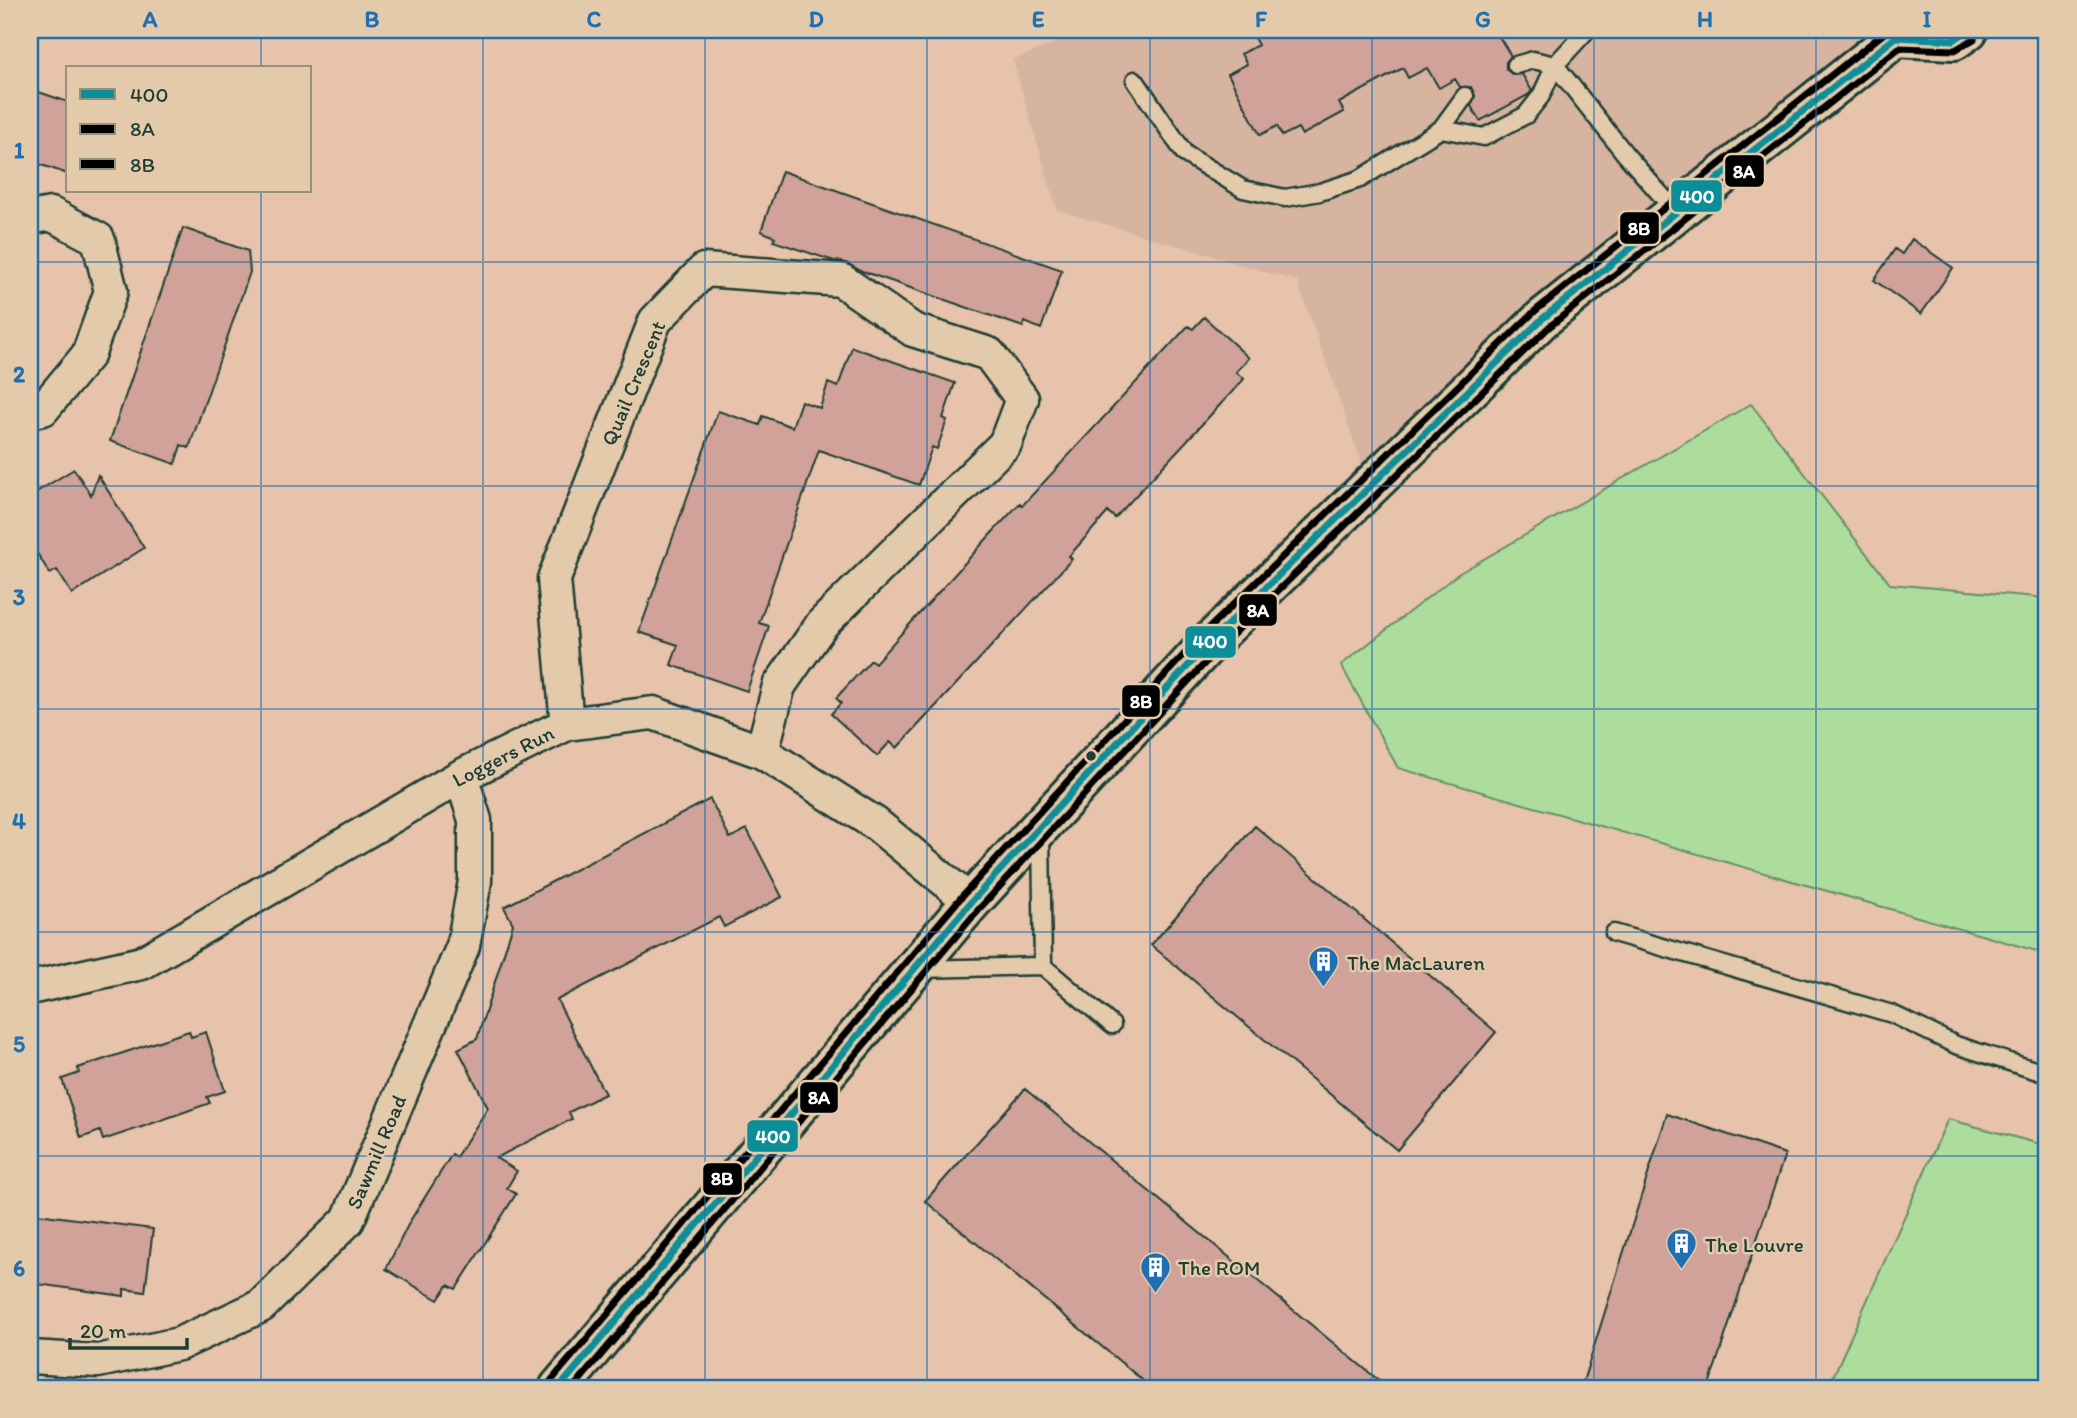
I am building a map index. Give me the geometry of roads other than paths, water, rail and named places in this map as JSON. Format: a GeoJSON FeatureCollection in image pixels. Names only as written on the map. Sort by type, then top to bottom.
{"type":"FeatureCollection","features":[{"type":"Feature","properties":{"kind":"main road"},"geometry":{"type":"LineString","coordinates":[[559,1388],[971,902],[1209,643],[1533,328],[1898,33],[1954,40],[1968,30]]}},
{"type":"Feature","properties":{"kind":"street"},"geometry":{"type":"LineString","coordinates":[[30,218],[51,214],[98,239],[111,292],[88,355],[43,409],[30,412]]}},
{"type":"Feature","properties":{"kind":"street","name":"Quail Crescent"},"geometry":{"type":"LineString","coordinates":[[567,724],[554,579],[655,321],[704,270],[841,280],[913,330],[989,355],[1022,399],[1005,444],[822,624],[779,686],[762,752]]}},
{"type":"Feature","properties":{"kind":"street","name":"Loggers Run"},"geometry":{"type":"LineString","coordinates":[[30,988],[142,963],[461,776],[567,724],[653,713],[762,752],[876,824],[971,902]]}},
{"type":"Feature","properties":{"kind":"street","name":"Sawmill Road"},"geometry":{"type":"LineString","coordinates":[[30,1357],[98,1362],[179,1345],[261,1306],[348,1220],[463,946],[475,881],[475,820],[461,776]]}},
{"type":"Feature","properties":{"kind":"lane"},"geometry":{"type":"LineString","coordinates":[[1441,129],[1484,137],[1526,115],[1541,96],[1555,65],[1587,30]]}},
{"type":"Feature","properties":{"kind":"lane"},"geometry":{"type":"LineString","coordinates":[[1516,65],[1533,60],[1555,65],[1626,155],[1676,212]]}},
{"type":"Feature","properties":{"kind":"lane"},"geometry":{"type":"LineString","coordinates":[[1135,80],[1185,154],[1243,188],[1285,198],[1320,192],[1360,179],[1441,129],[1465,96]]}},
{"type":"Feature","properties":{"kind":"lane"},"geometry":{"type":"LineString","coordinates":[[1041,826],[1043,966]]}},
{"type":"Feature","properties":{"kind":"lane"},"geometry":{"type":"LineString","coordinates":[[1614,933],[1892,1014],[1956,1045],[2047,1074]]}},
{"type":"Feature","properties":{"kind":"lane"},"geometry":{"type":"LineString","coordinates":[[915,969],[1043,966],[1112,1025]]}},
{"type":"Feature","properties":{"kind":"place","name":"The MacLauren"},"geometry":{"type":"Point","coordinates":[1324,989]}},
{"type":"Feature","properties":{"kind":"place","name":"The Louvre"},"geometry":{"type":"Point","coordinates":[1682,1271]}},
{"type":"Feature","properties":{"kind":"place","name":"The ROM"},"geometry":{"type":"Point","coordinates":[1155,1294]}}]}
